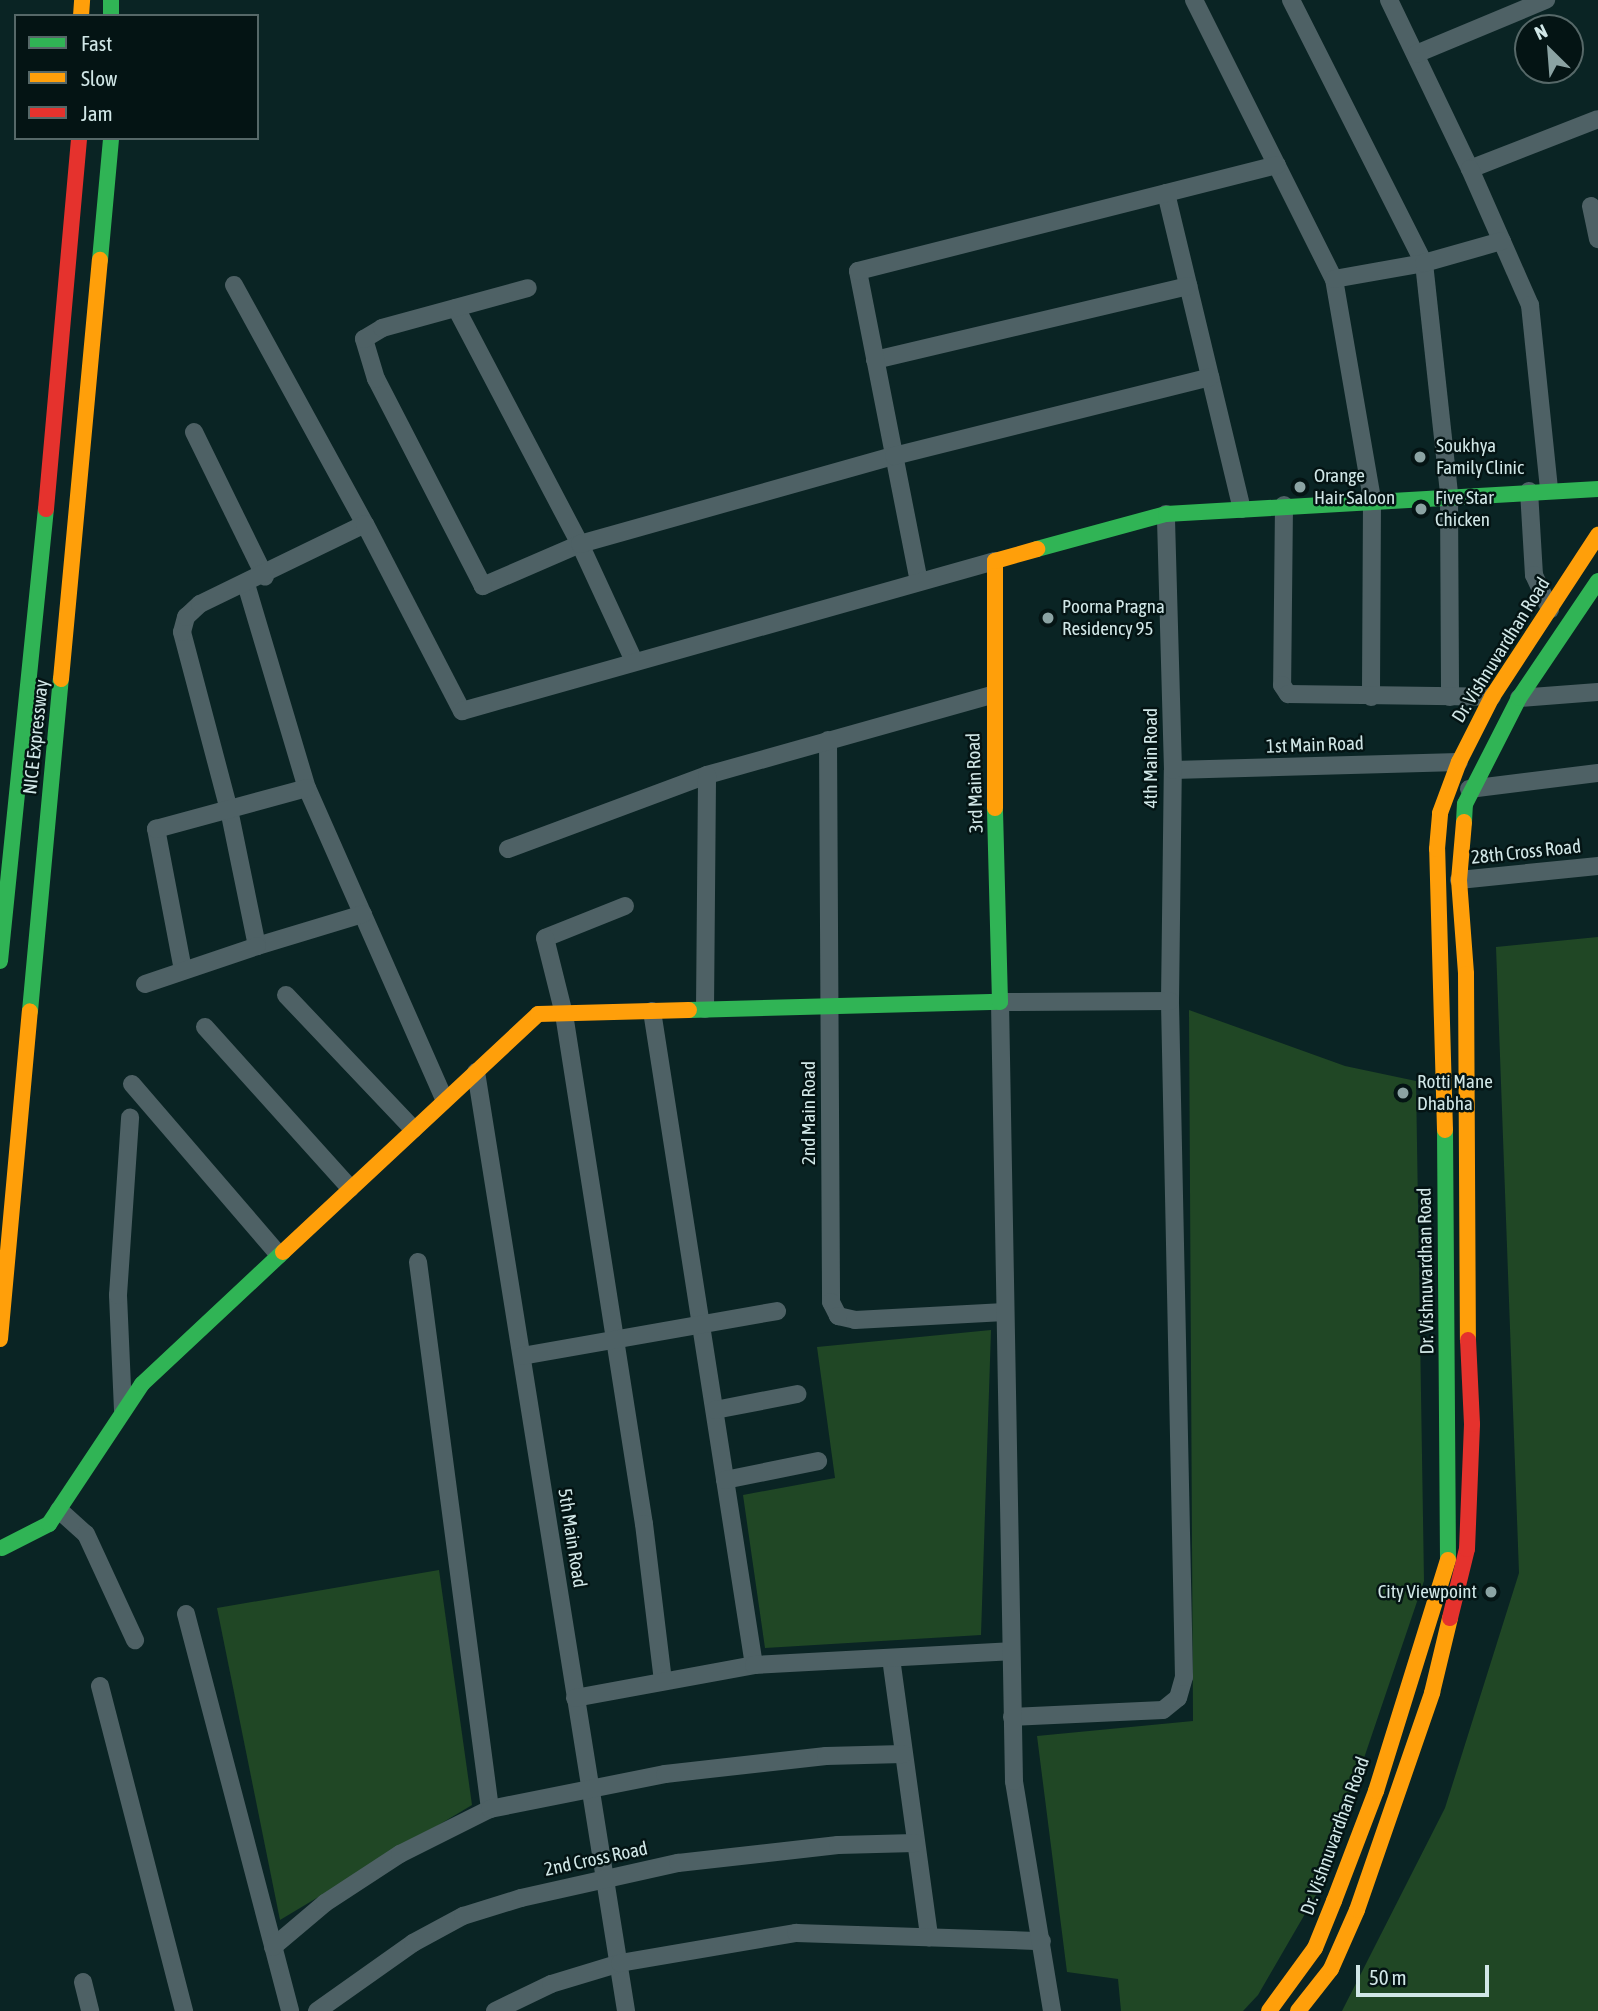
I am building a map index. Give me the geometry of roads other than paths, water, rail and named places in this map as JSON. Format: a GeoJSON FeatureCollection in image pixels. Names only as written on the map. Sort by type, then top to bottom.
{"type":"FeatureCollection","features":[{"type":"Feature","properties":{"kind":"main road","name":"NICE Expressway"},"geometry":{"type":"LineString","coordinates":[[0,961],[54,433],[79,140]]}},
{"type":"Feature","properties":{"kind":"main road","name":"NICE Expressway"},"geometry":{"type":"LineString","coordinates":[[0,1339],[111,140]]}},
{"type":"Feature","properties":{"kind":"main road"},"geometry":{"type":"LineString","coordinates":[[995,561],[1166,514],[1449,495],[1598,489]]}},
{"type":"Feature","properties":{"kind":"main road","name":"Dr. Vishnuvardhan Road"},"geometry":{"type":"LineString","coordinates":[[1269,2011],[1315,1948],[1334,1901],[1376,1791],[1450,1555],[1442,912],[1437,849],[1440,813],[1459,762],[1494,694],[1598,535]]}},
{"type":"Feature","properties":{"kind":"main road","name":"3rd Main Road"},"geometry":{"type":"LineString","coordinates":[[995,561],[992,695],[1000,1002]]}},
{"type":"Feature","properties":{"kind":"main road","name":"Dr. Vishnuvardhan Road"},"geometry":{"type":"LineString","coordinates":[[1298,2011],[1331,1969],[1357,1910],[1432,1693],[1467,1549],[1472,1424],[1465,1284],[1466,974],[1459,880],[1459,838],[1469,789],[1519,700],[1598,581]]}},
{"type":"Feature","properties":{"kind":"main road"},"geometry":{"type":"LineString","coordinates":[[1494,694],[1519,700]]}},
{"type":"Feature","properties":{"kind":"main road"},"geometry":{"type":"LineString","coordinates":[[2,1548],[30,1537],[59,1510],[142,1384],[538,1014],[1000,1002]]}},
{"type":"Feature","properties":{"kind":"street"},"geometry":{"type":"LineString","coordinates":[[1194,0],[1334,279],[1372,500],[1371,697]]}},
{"type":"Feature","properties":{"kind":"street"},"geometry":{"type":"LineString","coordinates":[[1291,0],[1424,263],[1449,495],[1450,698]]}},
{"type":"Feature","properties":{"kind":"street"},"geometry":{"type":"LineString","coordinates":[[1389,0],[1471,169],[1530,305],[1549,490]]}},
{"type":"Feature","properties":{"kind":"street"},"geometry":{"type":"LineString","coordinates":[[1416,54],[1504,7],[1546,0]]}},
{"type":"Feature","properties":{"kind":"street"},"geometry":{"type":"LineString","coordinates":[[1471,169],[1598,119]]}},
{"type":"Feature","properties":{"kind":"street"},"geometry":{"type":"LineString","coordinates":[[919,582],[858,271],[1277,165]]}},
{"type":"Feature","properties":{"kind":"street"},"geometry":{"type":"LineString","coordinates":[[1166,193],[1242,509]]}},
{"type":"Feature","properties":{"kind":"street"},"geometry":{"type":"LineString","coordinates":[[1591,206],[1598,239]]}},
{"type":"Feature","properties":{"kind":"street"},"geometry":{"type":"LineString","coordinates":[[1334,279],[1424,263],[1502,241]]}},
{"type":"Feature","properties":{"kind":"street"},"geometry":{"type":"LineString","coordinates":[[234,285],[365,524],[462,711],[995,561]]}},
{"type":"Feature","properties":{"kind":"street"},"geometry":{"type":"LineString","coordinates":[[875,360],[1188,286]]}},
{"type":"Feature","properties":{"kind":"street"},"geometry":{"type":"LineString","coordinates":[[528,288],[382,328],[364,340],[376,379],[482,586],[580,544],[894,456],[1210,377]]}},
{"type":"Feature","properties":{"kind":"street"},"geometry":{"type":"LineString","coordinates":[[456,308],[580,544],[634,661]]}},
{"type":"Feature","properties":{"kind":"street"},"geometry":{"type":"LineString","coordinates":[[194,432],[265,577]]}},
{"type":"Feature","properties":{"kind":"street"},"geometry":{"type":"LineString","coordinates":[[1528,491],[1534,575],[1550,610]]}},
{"type":"Feature","properties":{"kind":"street"},"geometry":{"type":"LineString","coordinates":[[1284,505],[1282,685],[1287,694],[1298,697],[1450,698],[1494,694]]}},
{"type":"Feature","properties":{"kind":"street","name":"4th Main Road"},"geometry":{"type":"LineString","coordinates":[[1012,1717],[1163,1710],[1178,1698],[1184,1677],[1170,1001],[1173,770],[1166,514]]}},
{"type":"Feature","properties":{"kind":"street"},"geometry":{"type":"LineString","coordinates":[[257,946],[229,810],[181,624],[200,604],[265,577],[365,524]]}},
{"type":"Feature","properties":{"kind":"street"},"geometry":{"type":"LineString","coordinates":[[246,584],[307,788],[444,1099]]}},
{"type":"Feature","properties":{"kind":"street"},"geometry":{"type":"LineString","coordinates":[[1519,700],[1598,692]]}},
{"type":"Feature","properties":{"kind":"street"},"geometry":{"type":"LineString","coordinates":[[508,849],[707,775],[992,695]]}},
{"type":"Feature","properties":{"kind":"street","name":"2nd Main Road"},"geometry":{"type":"LineString","coordinates":[[828,740],[831,1302],[838,1316],[855,1320],[1005,1312]]}},
{"type":"Feature","properties":{"kind":"street","name":"1st Main Road"},"geometry":{"type":"LineString","coordinates":[[1173,770],[1459,762]]}},
{"type":"Feature","properties":{"kind":"street"},"geometry":{"type":"LineString","coordinates":[[1469,789],[1598,773]]}},
{"type":"Feature","properties":{"kind":"street"},"geometry":{"type":"LineString","coordinates":[[705,1009],[707,775]]}},
{"type":"Feature","properties":{"kind":"street"},"geometry":{"type":"LineString","coordinates":[[183,970],[156,829],[307,788]]}},
{"type":"Feature","properties":{"kind":"street","name":"28th Cross Road"},"geometry":{"type":"LineString","coordinates":[[1459,880],[1598,866]]}},
{"type":"Feature","properties":{"kind":"street"},"geometry":{"type":"LineString","coordinates":[[625,906],[545,938],[564,1014],[615,1339],[663,1681]]}},
{"type":"Feature","properties":{"kind":"street"},"geometry":{"type":"LineString","coordinates":[[145,984],[363,914]]}},
{"type":"Feature","properties":{"kind":"street"},"geometry":{"type":"LineString","coordinates":[[286,995],[414,1129]]}},
{"type":"Feature","properties":{"kind":"street"},"geometry":{"type":"LineString","coordinates":[[1052,2011],[1014,1782],[1000,1002],[1170,1001]]}},
{"type":"Feature","properties":{"kind":"street"},"geometry":{"type":"LineString","coordinates":[[652,1011],[754,1665]]}},
{"type":"Feature","properties":{"kind":"street"},"geometry":{"type":"LineString","coordinates":[[205,1027],[350,1188]]}},
{"type":"Feature","properties":{"kind":"street","name":"5th Main Road"},"geometry":{"type":"LineString","coordinates":[[476,1072],[626,2011]]}},
{"type":"Feature","properties":{"kind":"street"},"geometry":{"type":"LineString","coordinates":[[132,1084],[279,1255]]}},
{"type":"Feature","properties":{"kind":"street"},"geometry":{"type":"LineString","coordinates":[[123,1410],[118,1295],[130,1117]]}},
{"type":"Feature","properties":{"kind":"street"},"geometry":{"type":"LineString","coordinates":[[418,1262],[491,1809]]}},
{"type":"Feature","properties":{"kind":"street"},"geometry":{"type":"LineString","coordinates":[[522,1356],[777,1311]]}},
{"type":"Feature","properties":{"kind":"street"},"geometry":{"type":"LineString","coordinates":[[715,1410],[797,1394]]}},
{"type":"Feature","properties":{"kind":"street"},"geometry":{"type":"LineString","coordinates":[[725,1480],[818,1461]]}},
{"type":"Feature","properties":{"kind":"street"},"geometry":{"type":"LineString","coordinates":[[59,1510],[86,1534],[135,1640]]}},
{"type":"Feature","properties":{"kind":"street"},"geometry":{"type":"LineString","coordinates":[[186,1614],[290,2011]]}},
{"type":"Feature","properties":{"kind":"street"},"geometry":{"type":"LineString","coordinates":[[575,1698],[754,1665],[1010,1651]]}},
{"type":"Feature","properties":{"kind":"street"},"geometry":{"type":"LineString","coordinates":[[891,1658],[929,1937]]}},
{"type":"Feature","properties":{"kind":"street"},"geometry":{"type":"LineString","coordinates":[[100,1686],[184,2011]]}},
{"type":"Feature","properties":{"kind":"street"},"geometry":{"type":"LineString","coordinates":[[273,1947],[325,1903],[400,1854],[491,1809],[665,1774],[812,1758],[903,1754]]}},
{"type":"Feature","properties":{"kind":"street","name":"2nd Cross Road"},"geometry":{"type":"LineString","coordinates":[[317,2011],[413,1943],[463,1916],[604,1877],[678,1863],[838,1845],[915,1843]]}},
{"type":"Feature","properties":{"kind":"street"},"geometry":{"type":"LineString","coordinates":[[495,2011],[551,1984],[620,1963],[796,1934],[1042,1941]]}},
{"type":"Feature","properties":{"kind":"street"},"geometry":{"type":"LineString","coordinates":[[83,1982],[90,2011]]}},
{"type":"Feature","properties":{"kind":"place","name":"Soukhya Family Clinic"},"geometry":{"type":"Point","coordinates":[1420,457]}},
{"type":"Feature","properties":{"kind":"place","name":"Orange Hair Saloon"},"geometry":{"type":"Point","coordinates":[1300,487]}},
{"type":"Feature","properties":{"kind":"place","name":"Five Star Chicken"},"geometry":{"type":"Point","coordinates":[1421,509]}},
{"type":"Feature","properties":{"kind":"place","name":"Poorna Pragna Residency 95"},"geometry":{"type":"Point","coordinates":[1048,618]}},
{"type":"Feature","properties":{"kind":"place","name":"Rotti Mane Dhabha"},"geometry":{"type":"Point","coordinates":[1403,1093]}},
{"type":"Feature","properties":{"kind":"place","name":"City Viewpoint"},"geometry":{"type":"Point","coordinates":[1491,1592]}}]}
